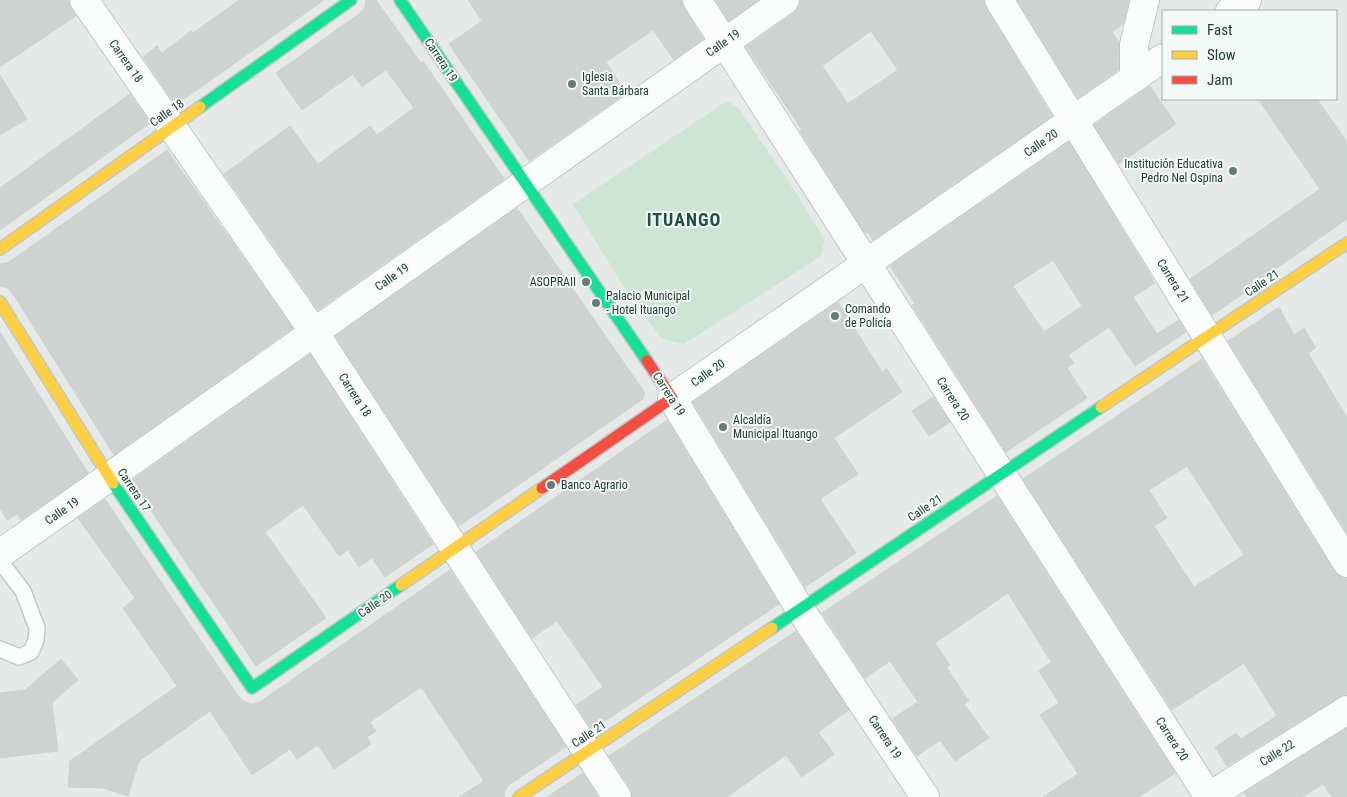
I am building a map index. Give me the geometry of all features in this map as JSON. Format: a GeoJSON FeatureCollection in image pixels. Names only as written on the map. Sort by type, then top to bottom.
{"type":"FeatureCollection","features":[{"type":"Feature","properties":{"kind":"main road","name":"Calle 18"},"geometry":{"type":"LineString","coordinates":[[0,249],[351,0]]}},
{"type":"Feature","properties":{"kind":"main road","name":"Carrera 19"},"geometry":{"type":"LineString","coordinates":[[400,0],[672,398]]}},
{"type":"Feature","properties":{"kind":"main road","name":"Calle 21"},"geometry":{"type":"LineString","coordinates":[[519,797],[1347,243]]}},
{"type":"Feature","properties":{"kind":"main road","name":"Carrera 17"},"geometry":{"type":"LineString","coordinates":[[0,302],[109,477],[252,688]]}},
{"type":"Feature","properties":{"kind":"main road","name":"Calle 20"},"geometry":{"type":"LineString","coordinates":[[252,688],[672,398]]}},
{"type":"Feature","properties":{"kind":"street","name":"Carrera 18"},"geometry":{"type":"LineString","coordinates":[[84,0],[314,332],[618,797]]}},
{"type":"Feature","properties":{"kind":"street","name":"Carrera 20"},"geometry":{"type":"LineString","coordinates":[[697,0],[1208,797]]}},
{"type":"Feature","properties":{"kind":"street","name":"Calle 19"},"geometry":{"type":"LineString","coordinates":[[0,554],[785,0]]}},
{"type":"Feature","properties":{"kind":"street","name":"Carrera 21"},"geometry":{"type":"LineString","coordinates":[[999,0],[1347,563]]}},
{"type":"Feature","properties":{"kind":"street"},"geometry":{"type":"LineString","coordinates":[[1134,78],[1134,45],[1145,0]]}},
{"type":"Feature","properties":{"kind":"street"},"geometry":{"type":"LineString","coordinates":[[1231,10],[1246,0]]}},
{"type":"Feature","properties":{"kind":"street","name":"Calle 20"},"geometry":{"type":"LineString","coordinates":[[672,398],[1162,59]]}},
{"type":"Feature","properties":{"kind":"street","name":"Carrera 19"},"geometry":{"type":"LineString","coordinates":[[672,398],[800,609],[925,797]]}},
{"type":"Feature","properties":{"kind":"street","name":"Calle 22"},"geometry":{"type":"LineString","coordinates":[[1208,797],[1347,710]]}},
{"type":"Feature","properties":{"kind":"lane"},"geometry":{"type":"LineString","coordinates":[[0,561],[23,591],[37,628],[36,640],[31,652],[20,656],[0,649]]}},
{"type":"Feature","properties":{"kind":"green space"},"geometry":{"type":"Polygon","coordinates":[[[727,101],[739,109],[787,179],[825,240],[820,257],[684,344],[662,339],[625,289],[573,204],[727,101]]]}},
{"type":"Feature","properties":{"kind":"building"},"geometry":{"type":"Polygon","coordinates":[[[0,0],[69,0],[76,16],[0,67],[0,0]]]}},
{"type":"Feature","properties":{"kind":"building"},"geometry":{"type":"Polygon","coordinates":[[[239,0],[324,0],[176,105],[143,57],[157,46],[162,53],[191,31],[193,33],[239,0]]]}},
{"type":"Feature","properties":{"kind":"building"},"geometry":{"type":"Polygon","coordinates":[[[366,0],[376,0],[421,63],[423,61],[504,179],[318,310],[224,174],[290,126],[318,164],[370,126],[377,135],[414,108],[386,70],[362,87],[353,74],[302,110],[276,73],[360,13],[365,7],[366,0]]]}},
{"type":"Feature","properties":{"kind":"building","name":"Iglesia Santa Bárbara"},"geometry":{"type":"Polygon","coordinates":[[[468,0],[681,0],[703,39],[674,60],[653,30],[606,62],[626,93],[529,161],[449,44],[482,21],[468,0]]]}},
{"type":"Feature","properties":{"kind":"building"},"geometry":{"type":"Polygon","coordinates":[[[716,0],[758,0],[729,21],[716,0]]]}},
{"type":"Feature","properties":{"kind":"building"},"geometry":{"type":"Polygon","coordinates":[[[800,0],[983,0],[986,8],[1052,116],[873,240],[869,233],[864,232],[800,131],[802,130],[746,47],[794,13],[799,7],[800,0]],[[871,31],[822,66],[847,104],[898,70],[871,31]]]}},
{"type":"Feature","properties":{"kind":"building"},"geometry":{"type":"Polygon","coordinates":[[[1017,0],[1129,0],[1123,24],[1112,32],[1119,42],[1118,70],[1078,98],[1017,0]]]}},
{"type":"Feature","properties":{"kind":"building"},"geometry":{"type":"Polygon","coordinates":[[[0,75],[27,119],[0,135],[0,75]]]}},
{"type":"Feature","properties":{"kind":"building","name":"Institución Educativa Pedro Nel Ospina"},"geometry":{"type":"Polygon","coordinates":[[[1150,86],[1176,124],[1119,164],[1094,125],[1150,86]]]}},
{"type":"Feature","properties":{"kind":"building"},"geometry":{"type":"Polygon","coordinates":[[[130,94],[150,123],[0,230],[0,188],[130,94]]]}},
{"type":"Feature","properties":{"kind":"building"},"geometry":{"type":"Polygon","coordinates":[[[1259,100],[1318,100],[1347,142],[1347,219],[1263,278],[1264,280],[1212,315],[1190,279],[1320,189],[1259,100]]]}},
{"type":"Feature","properties":{"kind":"building"},"geometry":{"type":"Polygon","coordinates":[[[1069,142],[1155,283],[1133,297],[1157,334],[1179,320],[1186,332],[1135,366],[1109,327],[1068,355],[1074,363],[1067,368],[1087,398],[1006,452],[912,305],[915,304],[890,266],[1069,142]],[[1053,260],[1013,286],[1044,332],[1082,306],[1053,260]]]}},
{"type":"Feature","properties":{"kind":"building"},"geometry":{"type":"Polygon","coordinates":[[[167,150],[293,328],[114,455],[13,294],[8,288],[0,286],[0,264],[9,262],[167,150]]]}},
{"type":"Feature","properties":{"kind":"building"},"geometry":{"type":"Polygon","coordinates":[[[517,208],[645,393],[643,399],[459,526],[335,336],[517,208]]]}},
{"type":"Feature","properties":{"kind":"building"},"geometry":{"type":"Polygon","coordinates":[[[838,302],[882,372],[887,369],[902,392],[834,438],[858,474],[820,499],[856,553],[805,587],[693,402],[838,302]]]}},
{"type":"Feature","properties":{"kind":"building"},"geometry":{"type":"Polygon","coordinates":[[[1279,307],[1294,335],[1304,328],[1316,348],[1308,353],[1347,417],[1347,533],[1228,341],[1279,307]]]}},
{"type":"Feature","properties":{"kind":"building"},"geometry":{"type":"Polygon","coordinates":[[[0,332],[88,473],[21,520],[18,514],[7,520],[0,508],[0,332]]]}},
{"type":"Feature","properties":{"kind":"building"},"geometry":{"type":"Polygon","coordinates":[[[310,354],[433,544],[385,577],[372,558],[359,567],[348,550],[339,556],[303,505],[265,532],[326,618],[256,666],[131,481],[310,354]]]}},
{"type":"Feature","properties":{"kind":"building"},"geometry":{"type":"Polygon","coordinates":[[[1202,359],[1334,571],[1339,576],[1347,579],[1347,694],[1339,697],[1227,766],[1215,747],[1236,733],[1241,739],[1277,716],[1244,663],[1172,710],[1023,479],[1202,359]],[[1187,466],[1149,490],[1167,518],[1154,526],[1194,587],[1244,555],[1187,466]]]}},
{"type":"Feature","properties":{"kind":"building"},"geometry":{"type":"Polygon","coordinates":[[[933,397],[950,422],[929,436],[912,411],[933,397]]]}},
{"type":"Feature","properties":{"kind":"building"},"geometry":{"type":"Polygon","coordinates":[[[667,420],[779,604],[592,730],[576,705],[603,687],[557,621],[532,638],[476,552],[667,420]]]}},
{"type":"Feature","properties":{"kind":"building"},"geometry":{"type":"Polygon","coordinates":[[[997,496],[1175,773],[1139,797],[1043,797],[1078,774],[1040,715],[1059,703],[1039,671],[1051,662],[1008,593],[935,643],[950,665],[947,668],[969,701],[964,704],[989,738],[955,761],[940,740],[917,756],[892,719],[918,702],[890,661],[865,678],[822,613],[997,496]]]}},
{"type":"Feature","properties":{"kind":"building"},"geometry":{"type":"Polygon","coordinates":[[[105,499],[239,697],[245,702],[253,704],[261,701],[450,570],[566,747],[510,784],[505,790],[504,797],[459,797],[484,781],[421,687],[370,722],[376,731],[367,737],[371,744],[334,769],[318,745],[297,759],[290,749],[252,775],[210,711],[139,761],[128,796],[103,788],[68,787],[70,761],[177,686],[123,608],[135,598],[78,518],[105,499]]]}},
{"type":"Feature","properties":{"kind":"building"},"geometry":{"type":"Polygon","coordinates":[[[796,631],[849,710],[818,732],[834,754],[802,777],[786,755],[727,797],[632,797],[630,788],[609,756],[796,631]]]}},
{"type":"Feature","properties":{"kind":"building"},"geometry":{"type":"Polygon","coordinates":[[[61,659],[78,680],[52,703],[58,751],[0,758],[0,693],[25,690],[61,659]]]}},
{"type":"Feature","properties":{"kind":"building"},"geometry":{"type":"Polygon","coordinates":[[[1347,728],[1347,797],[1332,797],[1323,784],[1302,797],[1247,797],[1244,793],[1347,728]]]}},
{"type":"Feature","properties":{"kind":"building"},"geometry":{"type":"Polygon","coordinates":[[[583,773],[598,797],[547,797],[583,773]]]}},
{"type":"Feature","properties":{"kind":"traffic: fast"},"geometry":{"type":"LineString","coordinates":[[200,107],[351,0]]}},
{"type":"Feature","properties":{"kind":"traffic: fast"},"geometry":{"type":"LineString","coordinates":[[400,0],[647,361]]}},
{"type":"Feature","properties":{"kind":"traffic: fast"},"geometry":{"type":"LineString","coordinates":[[772,628],[1101,407]]}},
{"type":"Feature","properties":{"kind":"traffic: fast"},"geometry":{"type":"LineString","coordinates":[[113,483],[252,688],[401,585]]}},
{"type":"Feature","properties":{"kind":"traffic: slow"},"geometry":{"type":"LineString","coordinates":[[0,249],[200,107]]}},
{"type":"Feature","properties":{"kind":"traffic: slow"},"geometry":{"type":"LineString","coordinates":[[1101,407],[1347,243]]}},
{"type":"Feature","properties":{"kind":"traffic: slow"},"geometry":{"type":"LineString","coordinates":[[0,302],[113,483]]}},
{"type":"Feature","properties":{"kind":"traffic: slow"},"geometry":{"type":"LineString","coordinates":[[401,585],[542,488]]}},
{"type":"Feature","properties":{"kind":"traffic: slow"},"geometry":{"type":"LineString","coordinates":[[519,797],[772,628]]}},
{"type":"Feature","properties":{"kind":"traffic: jam"},"geometry":{"type":"LineString","coordinates":[[542,488],[672,398],[647,361]]}},
{"type":"Feature","properties":{"kind":"place","name":"Iglesia Santa Bárbara"},"geometry":{"type":"Point","coordinates":[572,84]}},
{"type":"Feature","properties":{"kind":"place","name":"Institución Educativa Pedro Nel Ospina"},"geometry":{"type":"Point","coordinates":[1233,171]}},
{"type":"Feature","properties":{"kind":"place","name":"ASOPRAII"},"geometry":{"type":"Point","coordinates":[586,282]}},
{"type":"Feature","properties":{"kind":"place","name":"Palacio Municipal - Hotel Ituango"},"geometry":{"type":"Point","coordinates":[596,303]}},
{"type":"Feature","properties":{"kind":"place","name":"Comando de Policía"},"geometry":{"type":"Point","coordinates":[835,316]}},
{"type":"Feature","properties":{"kind":"place","name":"Alcaldía Municipal Ituango"},"geometry":{"type":"Point","coordinates":[723,427]}},
{"type":"Feature","properties":{"kind":"place","name":"Banco Agrario"},"geometry":{"type":"Point","coordinates":[551,485]}},
{"type":"Feature","properties":{"kind":"district","name":"ITUANGO"},"geometry":{"type":"Point","coordinates":[684,220]}}]}
